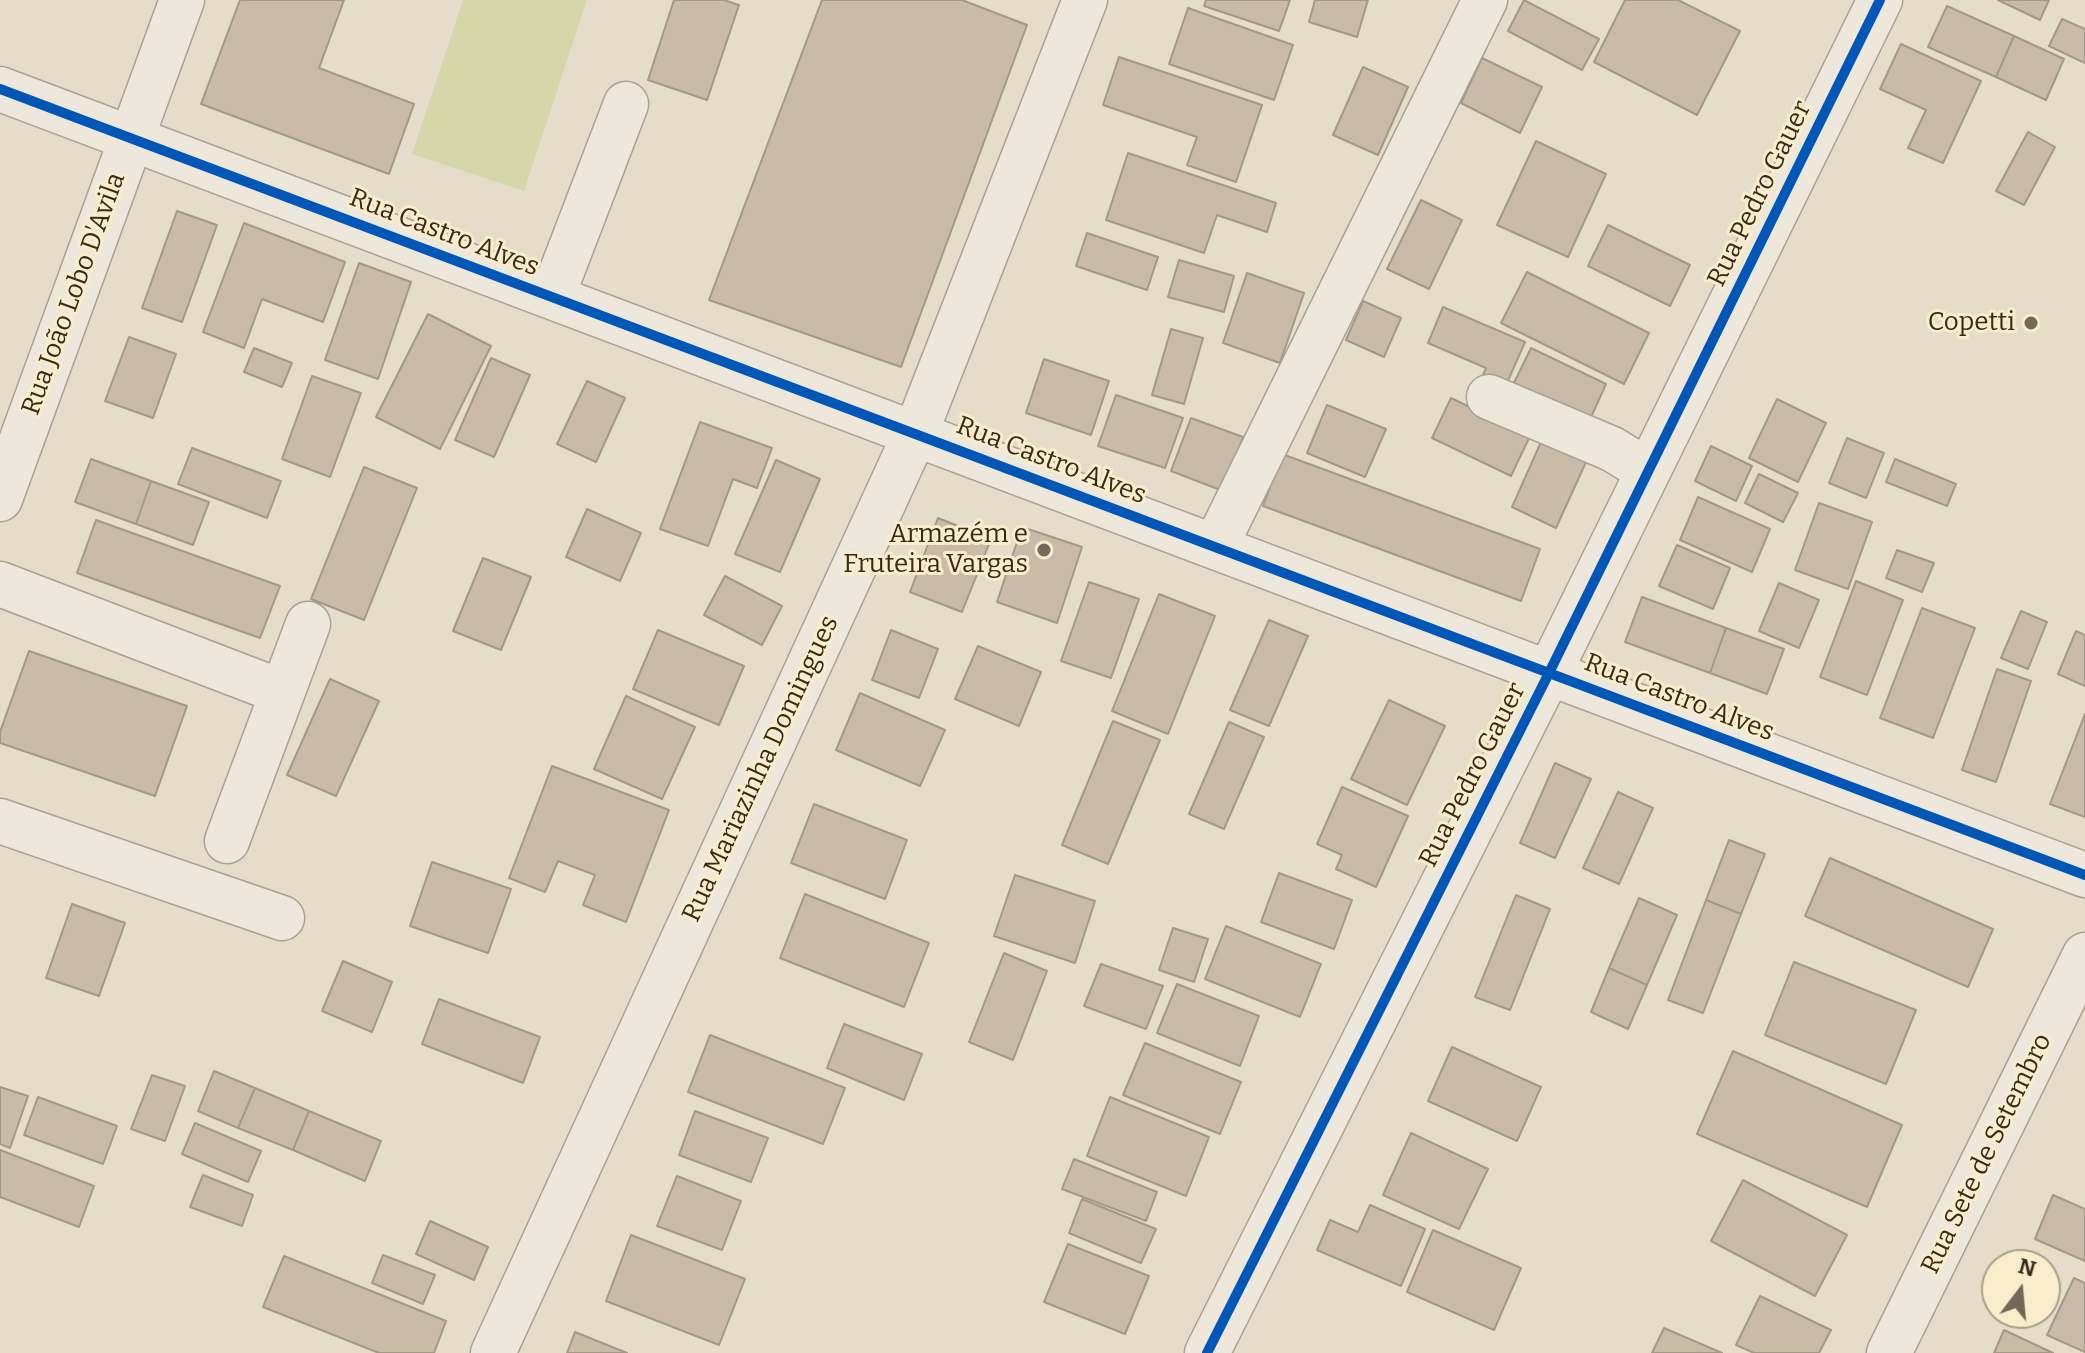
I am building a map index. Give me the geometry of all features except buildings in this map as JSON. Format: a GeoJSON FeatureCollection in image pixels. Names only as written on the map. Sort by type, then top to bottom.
{"type":"FeatureCollection","features":[{"type":"Feature","properties":{"kind":"street","name":"Rua João Lobo D'Avila"},"geometry":{"type":"LineString","coordinates":[[0,499],[182,0]]}},
{"type":"Feature","properties":{"kind":"street","name":"Rua Mariazinha Domingues"},"geometry":{"type":"LineString","coordinates":[[493,1353],[916,432],[1085,0]]}},
{"type":"Feature","properties":{"kind":"street"},"geometry":{"type":"LineString","coordinates":[[1215,547],[1485,0]]}},
{"type":"Feature","properties":{"kind":"street","name":"Rua Pedro Gauer"},"geometry":{"type":"LineString","coordinates":[[1207,1353],[1549,673],[1880,0]]}},
{"type":"Feature","properties":{"kind":"street","name":"Rua Castro Alves"},"geometry":{"type":"LineString","coordinates":[[0,89],[2085,875]]}},
{"type":"Feature","properties":{"kind":"street"},"geometry":{"type":"LineString","coordinates":[[552,297],[626,104]]}},
{"type":"Feature","properties":{"kind":"street"},"geometry":{"type":"LineString","coordinates":[[1489,397],[1612,449],[1648,471]]}},
{"type":"Feature","properties":{"kind":"street"},"geometry":{"type":"LineString","coordinates":[[0,584],[282,692]]}},
{"type":"Feature","properties":{"kind":"street"},"geometry":{"type":"LineString","coordinates":[[227,841],[308,624]]}},
{"type":"Feature","properties":{"kind":"street"},"geometry":{"type":"LineString","coordinates":[[0,821],[282,918]]}},
{"type":"Feature","properties":{"kind":"street","name":"Rua Sete de Setembro"},"geometry":{"type":"LineString","coordinates":[[1889,1353],[2085,955]]}},
{"type":"Feature","properties":{"kind":"green space"},"geometry":{"type":"Polygon","coordinates":[[[463,0],[587,0],[524,191],[412,154],[463,0]]]}},
{"type":"Feature","properties":{"kind":"cycle path"},"geometry":{"type":"LineString","coordinates":[[1207,1353],[1549,673],[1880,0]]}},
{"type":"Feature","properties":{"kind":"cycle path"},"geometry":{"type":"LineString","coordinates":[[0,89],[2085,875]]}},
{"type":"Feature","properties":{"kind":"place","name":"Copetti"},"geometry":{"type":"Point","coordinates":[2031,323]}},
{"type":"Feature","properties":{"kind":"place","name":"Armazém e Fruteira Vargas"},"geometry":{"type":"Point","coordinates":[1044,550]}}]}
